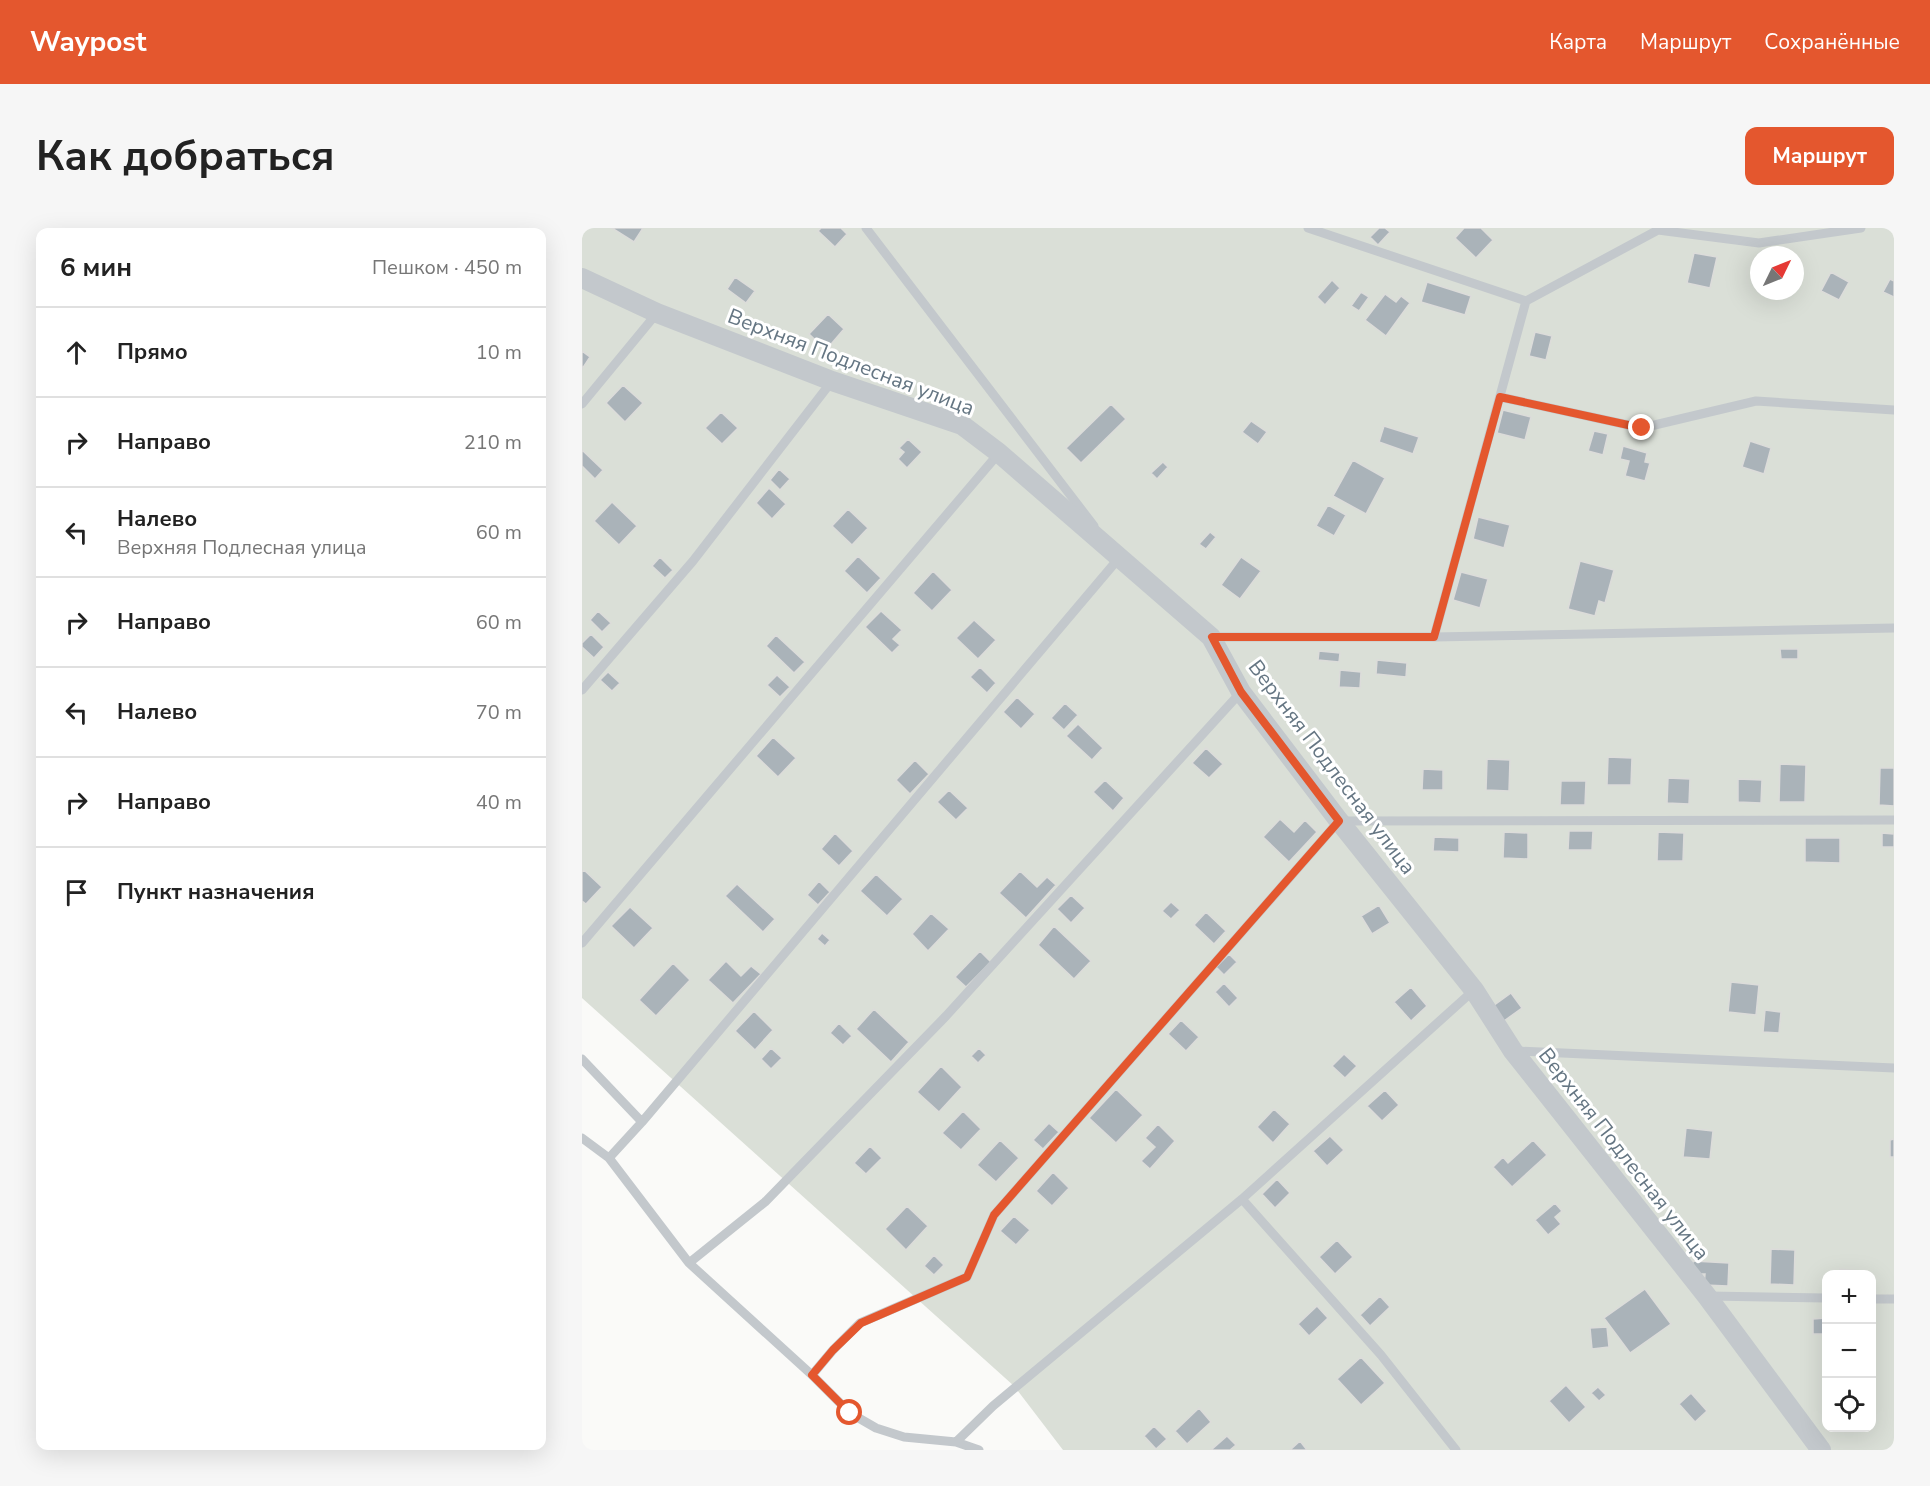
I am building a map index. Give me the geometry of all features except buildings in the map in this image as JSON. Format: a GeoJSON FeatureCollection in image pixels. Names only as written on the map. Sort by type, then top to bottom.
{"type":"FeatureCollection","features":[{"type":"Feature","properties":{"kind":"street","name":"Верхняя Подлесная улица"},"geometry":{"type":"LineString","coordinates":[[582,278],[657,313],[832,381],[962,425],[999,453],[1212,637],[1241,692],[1339,821],[1474,990],[1513,1051],[1706,1296],[1821,1450]]}},
{"type":"Feature","properties":{"kind":"lane"},"geometry":{"type":"LineString","coordinates":[[609,1158],[642,1122],[1119,558],[866,228]]}},
{"type":"Feature","properties":{"kind":"lane"},"geometry":{"type":"LineString","coordinates":[[1308,228],[1526,301]]}},
{"type":"Feature","properties":{"kind":"lane"},"geometry":{"type":"LineString","coordinates":[[1434,637],[1526,301],[1658,230],[1760,243],[1861,228]]}},
{"type":"Feature","properties":{"kind":"lane"},"geometry":{"type":"LineString","coordinates":[[582,404],[657,313]]}},
{"type":"Feature","properties":{"kind":"lane"},"geometry":{"type":"LineString","coordinates":[[582,690],[693,561],[832,381]]}},
{"type":"Feature","properties":{"kind":"lane"},"geometry":{"type":"LineString","coordinates":[[1500,397],[1642,428],[1756,401],[1894,410]]}},
{"type":"Feature","properties":{"kind":"lane"},"geometry":{"type":"LineString","coordinates":[[582,943],[999,453]]}},
{"type":"Feature","properties":{"kind":"lane"},"geometry":{"type":"LineString","coordinates":[[1212,637],[1434,637],[1894,628]]}},
{"type":"Feature","properties":{"kind":"lane"},"geometry":{"type":"LineString","coordinates":[[689,1263],[765,1202],[946,1016],[1241,692]]}},
{"type":"Feature","properties":{"kind":"lane"},"geometry":{"type":"LineString","coordinates":[[812,1375],[833,1350],[861,1323],[967,1277],[994,1215],[1339,821],[1894,820]]}},
{"type":"Feature","properties":{"kind":"lane"},"geometry":{"type":"LineString","coordinates":[[956,1442],[993,1406],[1242,1199],[1474,990]]}},
{"type":"Feature","properties":{"kind":"lane"},"geometry":{"type":"LineString","coordinates":[[1513,1051],[1894,1068]]}},
{"type":"Feature","properties":{"kind":"lane"},"geometry":{"type":"LineString","coordinates":[[582,1059],[642,1122]]}},
{"type":"Feature","properties":{"kind":"lane"},"geometry":{"type":"LineString","coordinates":[[582,1138],[609,1158],[689,1263],[812,1375],[850,1413],[876,1428],[904,1437],[956,1442],[979,1450]]}},
{"type":"Feature","properties":{"kind":"lane"},"geometry":{"type":"LineString","coordinates":[[1242,1199],[1381,1355],[1456,1450]]}},
{"type":"Feature","properties":{"kind":"lane"},"geometry":{"type":"LineString","coordinates":[[1706,1296],[1822,1298]]}},
{"type":"Feature","properties":{"kind":"lane"},"geometry":{"type":"LineString","coordinates":[[1876,1299],[1894,1299]]}},
{"type":"Feature","properties":{"kind":"shaded area"},"geometry":{"type":"Polygon","coordinates":[[[582,228],[1894,228],[1894,1450],[1063,1450],[1014,1386],[582,998],[582,228]]]}},
{"type":"Feature","properties":{"kind":"route"},"geometry":{"type":"LineString","coordinates":[[850,1413],[812,1375],[833,1350],[861,1323],[967,1277],[994,1215],[1339,821],[1241,692],[1212,637],[1434,637],[1500,397],[1642,428]]}}]}
